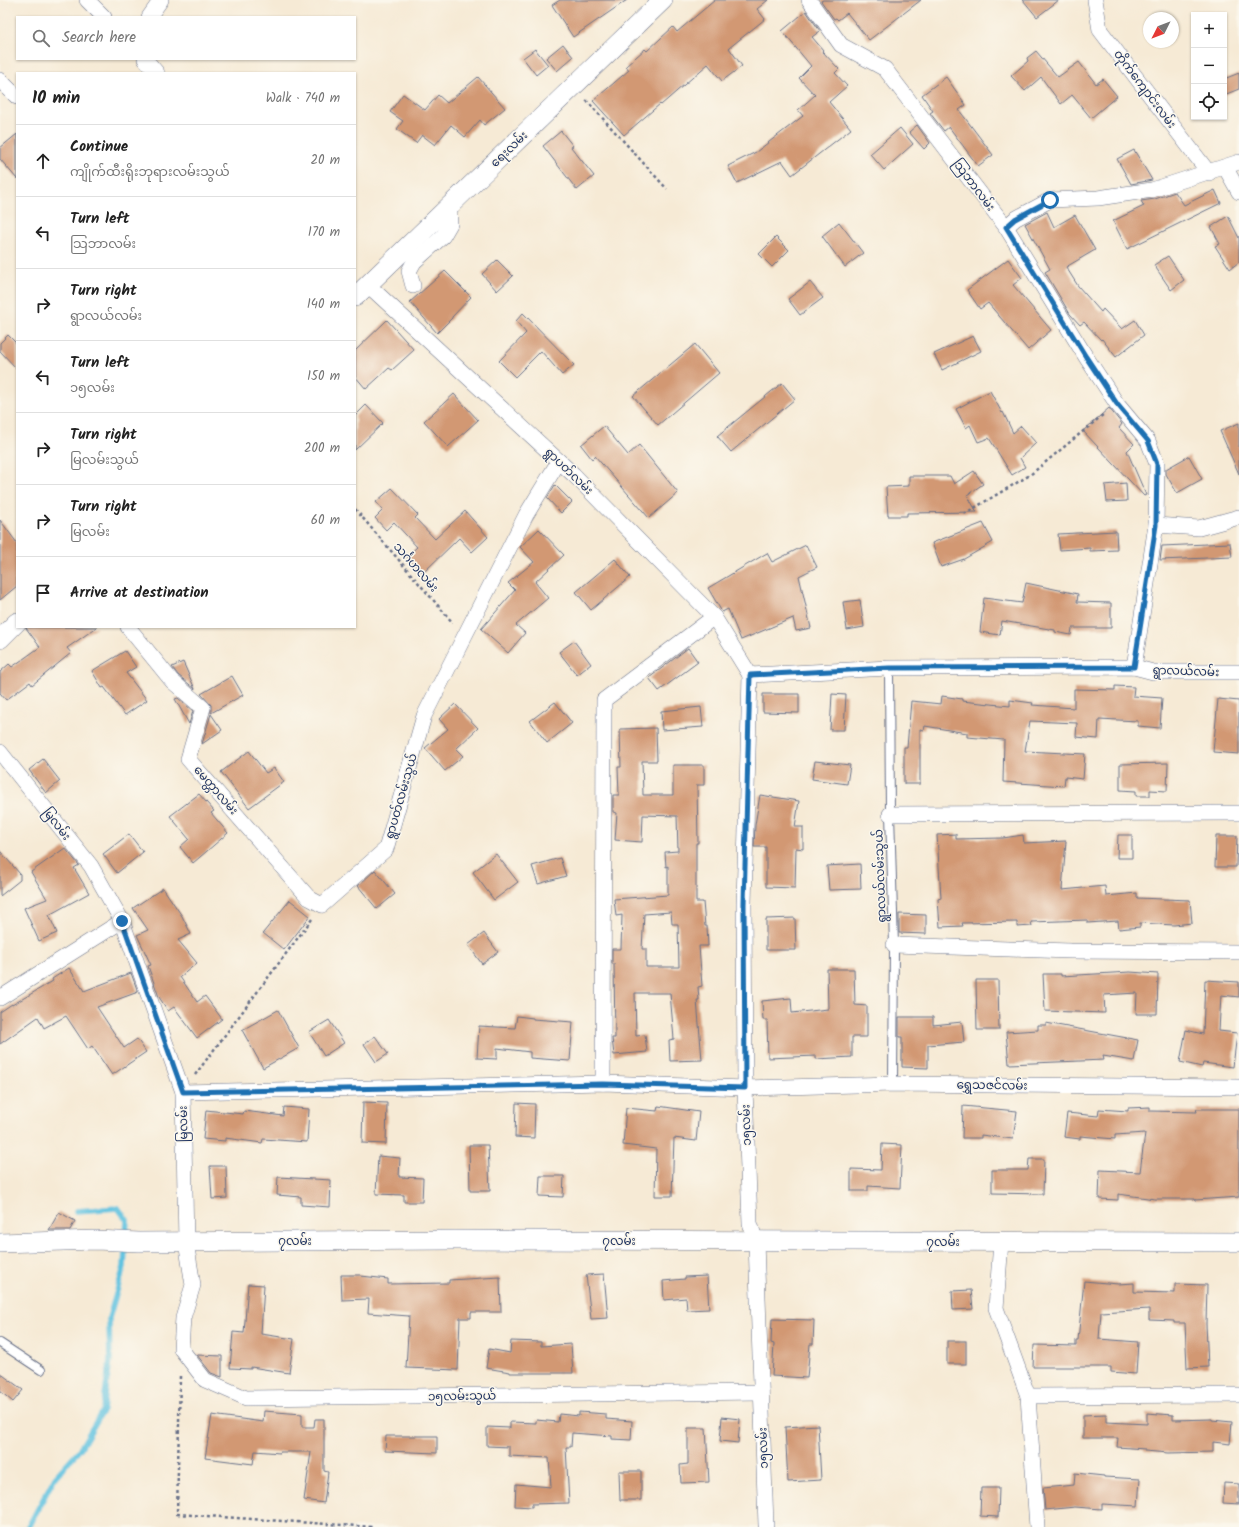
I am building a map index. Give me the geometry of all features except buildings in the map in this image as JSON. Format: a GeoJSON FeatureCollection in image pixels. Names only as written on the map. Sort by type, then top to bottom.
{"type":"FeatureCollection","features":[{"type":"Feature","properties":{"kind":"street"},"geometry":{"type":"LineString","coordinates":[[87,0],[103,16]]}},
{"type":"Feature","properties":{"kind":"street"},"geometry":{"type":"LineString","coordinates":[[150,16],[161,0]]}},
{"type":"Feature","properties":{"kind":"street","name":"ရေးလမ်း"},"geometry":{"type":"LineString","coordinates":[[359,292],[663,0]]}},
{"type":"Feature","properties":{"kind":"street","name":"သြဘာလမ်း"},"geometry":{"type":"LineString","coordinates":[[809,0],[841,45],[884,69],[1006,227],[1086,357],[1117,404],[1148,441],[1157,464],[1156,525],[1134,667]]}},
{"type":"Feature","properties":{"kind":"street","name":"တိုက်ကျောင်းလမ်း"},"geometry":{"type":"LineString","coordinates":[[1095,0],[1100,30],[1209,173]]}},
{"type":"Feature","properties":{"kind":"street"},"geometry":{"type":"LineString","coordinates":[[146,60],[156,72]]}},
{"type":"Feature","properties":{"kind":"street"},"geometry":{"type":"LineString","coordinates":[[0,80],[16,96]]}},
{"type":"Feature","properties":{"kind":"street"},"geometry":{"type":"LineString","coordinates":[[1006,227],[1015,219],[1050,200],[1098,198],[1152,190],[1232,165],[1239,192]]}},
{"type":"Feature","properties":{"kind":"street"},"geometry":{"type":"LineString","coordinates":[[413,286],[410,271],[414,262],[443,236],[450,224],[449,207]]}},
{"type":"Feature","properties":{"kind":"street","name":"ရွာပတ်လမ်း"},"geometry":{"type":"LineString","coordinates":[[359,292],[559,461],[714,617],[750,675]]}},
{"type":"Feature","properties":{"kind":"street","name":"ရွာပတ်လမ်းသွယ်"},"geometry":{"type":"LineString","coordinates":[[322,906],[386,849],[424,716],[526,515],[559,461]]}},
{"type":"Feature","properties":{"kind":"street"},"geometry":{"type":"LineString","coordinates":[[1156,525],[1199,528],[1239,517]]}},
{"type":"Feature","properties":{"kind":"street"},"geometry":{"type":"LineString","coordinates":[[603,1084],[604,700],[714,617]]}},
{"type":"Feature","properties":{"kind":"street"},"geometry":{"type":"LineString","coordinates":[[0,639],[16,623]]}},
{"type":"Feature","properties":{"kind":"street","name":"မေတ္တာလမ်း"},"geometry":{"type":"LineString","coordinates":[[129,628],[172,681],[203,708],[188,759],[309,898],[322,906]]}},
{"type":"Feature","properties":{"kind":"street","name":"ရွာလယ်လမ်း"},"geometry":{"type":"LineString","coordinates":[[750,675],[889,668],[1134,667],[1153,672],[1239,672]]}},
{"type":"Feature","properties":{"kind":"street","name":"၁၅လမ်း"},"geometry":{"type":"LineString","coordinates":[[750,675],[744,904],[745,1088],[750,1223],[756,1242],[766,1525]]}},
{"type":"Feature","properties":{"kind":"street","name":"မြလမ်း"},"geometry":{"type":"LineString","coordinates":[[0,752],[91,866],[122,921],[183,1092],[186,1242]]}},
{"type":"Feature","properties":{"kind":"street"},"geometry":{"type":"LineString","coordinates":[[890,814],[1239,813]]}},
{"type":"Feature","properties":{"kind":"street"},"geometry":{"type":"LineString","coordinates":[[0,998],[122,921]]}},
{"type":"Feature","properties":{"kind":"street"},"geometry":{"type":"LineString","coordinates":[[894,945],[1070,951],[1239,952]]}},
{"type":"Feature","properties":{"kind":"street","name":"ရွှေသဇင်လမ်း"},"geometry":{"type":"LineString","coordinates":[[183,1092],[603,1084],[745,1088],[893,1084],[1239,1087]]}},
{"type":"Feature","properties":{"kind":"street","name":"၇လမ်း"},"geometry":{"type":"LineString","coordinates":[[0,1243],[96,1240],[139,1242],[463,1240],[756,1242],[1239,1242]]}},
{"type":"Feature","properties":{"kind":"street"},"geometry":{"type":"LineString","coordinates":[[181,1349],[183,1318],[192,1285],[186,1242]]}},
{"type":"Feature","properties":{"kind":"street"},"geometry":{"type":"LineString","coordinates":[[1002,1242],[996,1308],[1028,1396],[1036,1527]]}},
{"type":"Feature","properties":{"kind":"street","name":"၁၅လမ်းသွယ်"},"geometry":{"type":"LineString","coordinates":[[181,1349],[205,1380],[246,1398],[761,1392]]}},
{"type":"Feature","properties":{"kind":"street"},"geometry":{"type":"LineString","coordinates":[[1028,1396],[1239,1395]]}},
{"type":"Feature","properties":{"kind":"lane","name":"ရွာလယ်လမ်းသွယ်"},"geometry":{"type":"LineString","coordinates":[[889,668],[890,814],[894,945],[893,1084]]}},
{"type":"Feature","properties":{"kind":"lane"},"geometry":{"type":"LineString","coordinates":[[0,1343],[41,1370]]}},
{"type":"Feature","properties":{"kind":"path"},"geometry":{"type":"LineString","coordinates":[[574,86],[667,190]]}},
{"type":"Feature","properties":{"kind":"path"},"geometry":{"type":"LineString","coordinates":[[964,514],[1030,474],[1117,404]]}},
{"type":"Feature","properties":{"kind":"path","name":"သင်္ဂဟလမ်း"},"geometry":{"type":"LineString","coordinates":[[356,511],[464,636]]}},
{"type":"Feature","properties":{"kind":"path"},"geometry":{"type":"LineString","coordinates":[[183,1092],[322,906]]}},
{"type":"Feature","properties":{"kind":"path"},"geometry":{"type":"LineString","coordinates":[[181,1349],[177,1514],[372,1527]]}},
{"type":"Feature","properties":{"kind":"waterway"},"geometry":{"type":"LineString","coordinates":[[28,1527],[55,1477],[80,1449],[103,1410],[110,1360],[109,1318],[124,1267],[127,1220],[118,1208],[76,1211]]}},
{"type":"Feature","properties":{"kind":"route"},"geometry":{"type":"LineString","coordinates":[[122,921],[183,1092],[603,1084],[745,1088],[744,904],[750,675],[889,668],[1134,667],[1156,525],[1157,464],[1148,441],[1117,404],[1086,357],[1006,227],[1015,219],[1050,200]]}}]}
